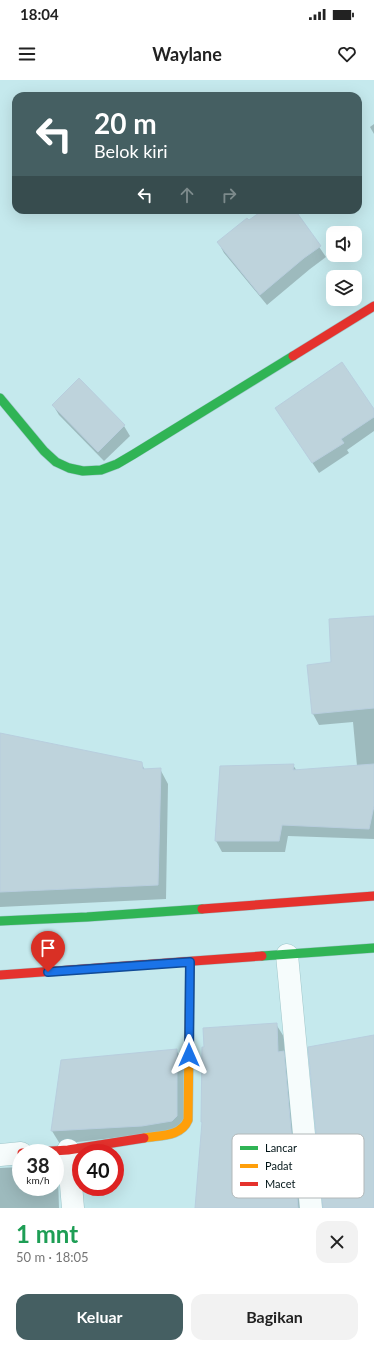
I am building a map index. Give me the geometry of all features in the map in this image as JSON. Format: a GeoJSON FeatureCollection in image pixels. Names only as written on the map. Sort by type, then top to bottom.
{"type":"FeatureCollection","features":[{"type":"Feature","properties":{"kind":"main road"},"geometry":{"type":"LineString","coordinates":[[0,398],[44,451],[56,462],[69,468],[83,471],[100,470],[117,464],[134,454],[374,306]]}},
{"type":"Feature","properties":{"kind":"main road"},"geometry":{"type":"LineString","coordinates":[[0,921],[87,918],[374,896]]}},
{"type":"Feature","properties":{"kind":"main road"},"geometry":{"type":"LineString","coordinates":[[0,975],[374,948]]}},
{"type":"Feature","properties":{"kind":"main road"},"geometry":{"type":"LineString","coordinates":[[64,1150],[176,1133],[188,1122],[190,962]]}},
{"type":"Feature","properties":{"kind":"street"},"geometry":{"type":"LineString","coordinates":[[287,955],[304,1134]]}},
{"type":"Feature","properties":{"kind":"street"},"geometry":{"type":"LineString","coordinates":[[68,1150],[73,1208]]}},
{"type":"Feature","properties":{"kind":"street"},"geometry":{"type":"LineString","coordinates":[[0,1155],[12,1154]]}},
{"type":"Feature","properties":{"kind":"street"},"geometry":{"type":"LineString","coordinates":[[310,1198],[311,1208]]}},
{"type":"Feature","properties":{"kind":"building"},"geometry":{"type":"Polygon","coordinates":[[[257,214],[298,214],[321,246],[304,258],[260,295],[217,242],[247,218],[249,220],[257,214]]]}},
{"type":"Feature","properties":{"kind":"building"},"geometry":{"type":"Polygon","coordinates":[[[342,362],[374,409],[374,417],[341,439],[344,443],[312,463],[275,408],[342,362]]]}},
{"type":"Feature","properties":{"kind":"building"},"geometry":{"type":"Polygon","coordinates":[[[79,378],[125,425],[98,452],[52,405],[79,378]]]}},
{"type":"Feature","properties":{"kind":"building"},"geometry":{"type":"Polygon","coordinates":[[[374,616],[374,708],[312,714],[307,665],[331,662],[329,619],[374,616]]]}},
{"type":"Feature","properties":{"kind":"building"},"geometry":{"type":"Polygon","coordinates":[[[0,733],[142,762],[143,769],[161,768],[158,885],[0,892],[0,733]]]}},
{"type":"Feature","properties":{"kind":"building"},"geometry":{"type":"Polygon","coordinates":[[[294,764],[293,770],[374,764],[374,806],[369,829],[282,825],[279,841],[215,841],[220,766],[294,764]]]}},
{"type":"Feature","properties":{"kind":"building"},"geometry":{"type":"Polygon","coordinates":[[[277,1023],[278,1052],[284,1051],[291,1134],[232,1134],[232,1198],[297,1198],[298,1208],[195,1208],[202,1122],[202,1047],[204,1047],[203,1028],[277,1023]]]}},
{"type":"Feature","properties":{"kind":"building"},"geometry":{"type":"Polygon","coordinates":[[[374,1035],[374,1208],[323,1208],[322,1198],[364,1198],[364,1134],[316,1134],[308,1047],[374,1035]]]}},
{"type":"Feature","properties":{"kind":"building"},"geometry":{"type":"Polygon","coordinates":[[[177,1049],[177,1116],[172,1121],[142,1126],[51,1131],[61,1060],[177,1049]]]}},
{"type":"Feature","properties":{"kind":"traffic: fast"},"geometry":{"type":"LineString","coordinates":[[0,398],[44,451],[56,462],[69,468],[83,471],[101,470],[117,464],[134,454],[293,356]]}},
{"type":"Feature","properties":{"kind":"traffic: fast"},"geometry":{"type":"LineString","coordinates":[[0,921],[202,909]]}},
{"type":"Feature","properties":{"kind":"traffic: fast"},"geometry":{"type":"LineString","coordinates":[[262,956],[374,948]]}},
{"type":"Feature","properties":{"kind":"traffic: slow"},"geometry":{"type":"LineString","coordinates":[[144,1138],[169,1134],[180,1130],[185,1126],[188,1120],[190,962]]}},
{"type":"Feature","properties":{"kind":"traffic: jam"},"geometry":{"type":"LineString","coordinates":[[293,356],[374,306]]}},
{"type":"Feature","properties":{"kind":"traffic: jam"},"geometry":{"type":"LineString","coordinates":[[202,909],[374,896]]}},
{"type":"Feature","properties":{"kind":"traffic: jam"},"geometry":{"type":"LineString","coordinates":[[0,975],[262,956]]}},
{"type":"Feature","properties":{"kind":"traffic: jam"},"geometry":{"type":"LineString","coordinates":[[64,1150],[144,1138]]}},
{"type":"Feature","properties":{"kind":"route"},"geometry":{"type":"LineString","coordinates":[[48,972],[190,962],[189,1055]]}}]}
